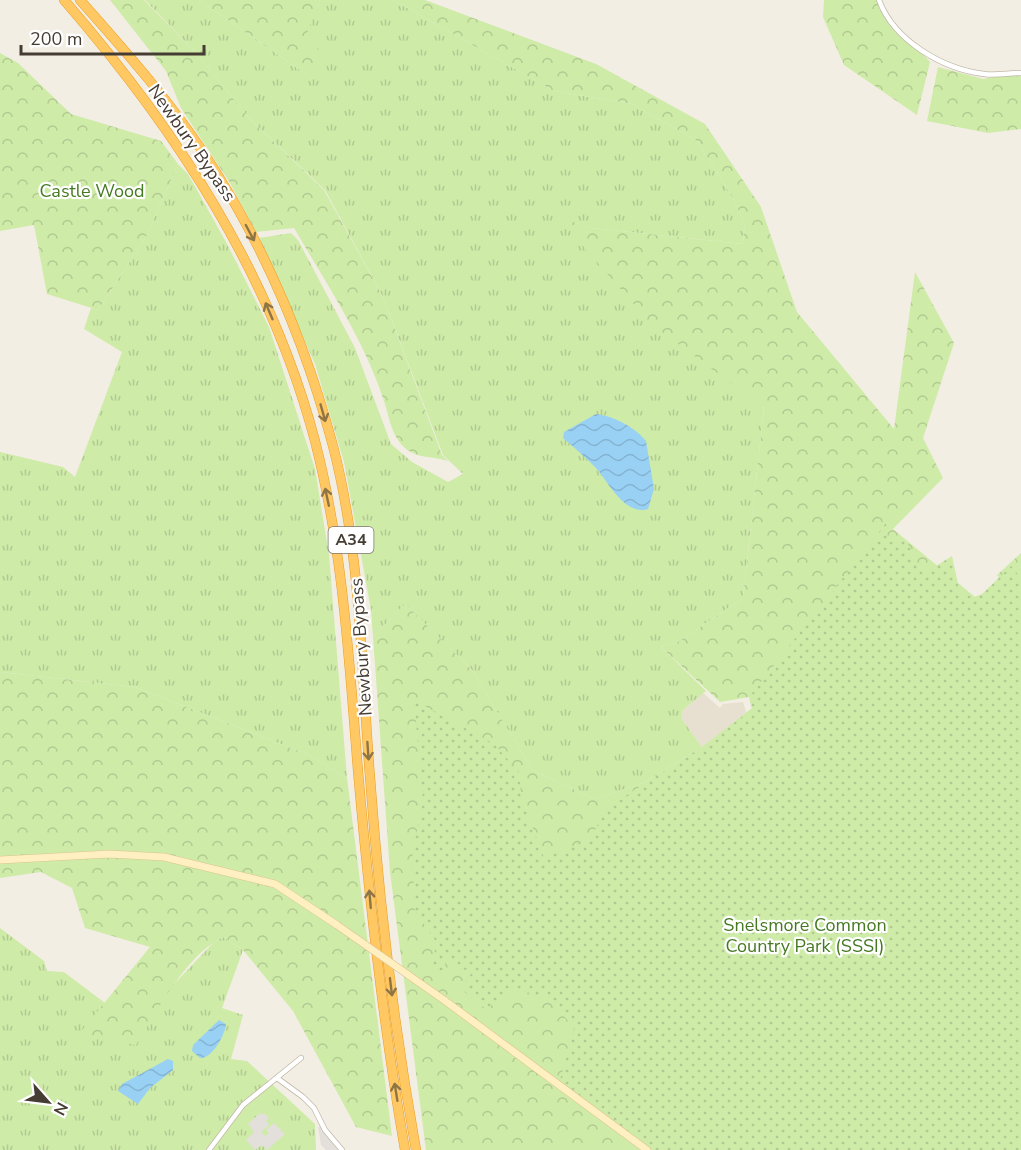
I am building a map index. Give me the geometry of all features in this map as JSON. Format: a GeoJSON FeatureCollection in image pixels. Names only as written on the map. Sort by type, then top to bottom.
{"type":"FeatureCollection","features":[{"type":"Feature","properties":{"kind":"highway","name":"Newbury Bypass"},"geometry":{"type":"LineString","coordinates":[[64,0],[164,126],[220,214],[249,265],[275,325],[315,441],[332,522],[342,586],[372,923],[405,1150]]}},
{"type":"Feature","properties":{"kind":"highway","name":"Newbury Bypass"},"geometry":{"type":"LineString","coordinates":[[80,0],[169,106],[224,187],[274,282],[303,350],[321,404],[339,475],[356,577],[380,886],[392,990],[416,1150]]}},
{"type":"Feature","properties":{"kind":"main road"},"geometry":{"type":"LineString","coordinates":[[0,860],[109,854],[164,857],[275,884],[444,999],[647,1150]]}},
{"type":"Feature","properties":{"kind":"street"},"geometry":{"type":"LineString","coordinates":[[879,0],[909,42],[951,66],[985,75],[1021,73]]}},
{"type":"Feature","properties":{"kind":"street"},"geometry":{"type":"LineString","coordinates":[[209,1150],[243,1105],[301,1058]]}},
{"type":"Feature","properties":{"kind":"street"},"geometry":{"type":"LineString","coordinates":[[277,1078],[314,1108],[325,1130],[342,1150]]}},
{"type":"Feature","properties":{"kind":"shaded area"},"geometry":{"type":"Polygon","coordinates":[[[703,693],[720,708],[723,704],[743,702],[746,712],[737,722],[702,747],[681,718],[683,710],[703,693]]]}},
{"type":"Feature","properties":{"kind":"shaded area"},"geometry":{"type":"Polygon","coordinates":[[[260,1113],[262,1115],[264,1113],[269,1118],[266,1121],[269,1125],[261,1132],[265,1136],[269,1133],[266,1130],[274,1123],[285,1134],[267,1150],[262,1145],[255,1150],[246,1140],[254,1132],[248,1124],[260,1113]]]}},
{"type":"Feature","properties":{"kind":"shaded area"},"geometry":{"type":"Polygon","coordinates":[[[323,1125],[345,1150],[326,1150],[321,1145],[318,1127],[323,1125]]]}},
{"type":"Feature","properties":{"kind":"green space"},"geometry":{"type":"Polygon","coordinates":[[[110,0],[144,0],[198,55],[248,117],[324,190],[383,297],[442,455],[448,461],[410,452],[396,438],[365,354],[343,311],[294,228],[256,232],[230,183],[181,108],[166,71],[110,0]]]}},
{"type":"Feature","properties":{"kind":"green space"},"geometry":{"type":"Polygon","coordinates":[[[145,0],[199,0],[313,79],[305,36],[320,0],[393,0],[554,91],[632,104],[696,140],[733,198],[745,225],[743,244],[592,228],[559,218],[764,408],[743,598],[678,642],[661,647],[706,691],[683,710],[681,718],[702,747],[643,783],[595,799],[532,770],[472,670],[405,604],[373,637],[371,610],[344,462],[315,364],[259,238],[291,233],[298,240],[355,348],[391,444],[412,462],[448,482],[463,474],[443,455],[383,297],[325,190],[248,117],[198,55],[145,0]]]}},
{"type":"Feature","properties":{"kind":"green space"},"geometry":{"type":"Polygon","coordinates":[[[199,0],[320,0],[306,36],[329,60],[313,79],[199,0]]]}},
{"type":"Feature","properties":{"kind":"green space"},"geometry":{"type":"Polygon","coordinates":[[[393,0],[425,0],[596,64],[705,124],[761,207],[797,312],[894,429],[915,272],[954,343],[923,438],[943,478],[893,529],[975,597],[992,590],[785,1150],[426,1150],[390,872],[373,637],[405,604],[472,670],[532,770],[595,799],[643,783],[702,747],[752,708],[749,697],[720,702],[661,647],[678,642],[743,598],[764,408],[649,322],[558,217],[592,228],[743,244],[745,225],[733,198],[696,140],[632,104],[554,91],[393,0]]]}},
{"type":"Feature","properties":{"kind":"green space"},"geometry":{"type":"Polygon","coordinates":[[[824,0],[877,0],[881,10],[893,26],[930,62],[917,115],[844,65],[823,17],[824,0]]]}},
{"type":"Feature","properties":{"kind":"green space","name":"Castle Wood"},"geometry":{"type":"Polygon","coordinates":[[[0,53],[18,63],[71,114],[161,141],[178,164],[146,237],[98,310],[47,294],[34,225],[0,231],[0,53]]]}},
{"type":"Feature","properties":{"kind":"green space"},"geometry":{"type":"Polygon","coordinates":[[[938,67],[983,79],[1021,72],[1021,129],[988,133],[927,121],[938,67]]]}},
{"type":"Feature","properties":{"kind":"green space"},"geometry":{"type":"Polygon","coordinates":[[[178,164],[188,174],[226,242],[269,327],[315,469],[329,555],[347,778],[309,755],[135,687],[0,672],[0,452],[63,467],[75,477],[122,352],[84,329],[91,308],[98,310],[146,237],[178,164]]]}},
{"type":"Feature","properties":{"kind":"green space","name":"Snelsmore Common Country Park (SSSI)"},"geometry":{"type":"Polygon","coordinates":[[[886,523],[888,542],[906,540],[923,574],[952,556],[960,593],[975,597],[982,594],[1011,566],[1021,578],[1021,1150],[647,1150],[559,1084],[574,1028],[547,996],[515,990],[486,1009],[461,989],[471,974],[448,958],[441,973],[431,964],[437,943],[415,911],[412,856],[423,799],[414,700],[494,744],[519,772],[521,796],[544,858],[591,838],[603,814],[619,800],[702,747],[752,709],[749,697],[886,523]]]}},
{"type":"Feature","properties":{"kind":"green space"},"geometry":{"type":"Polygon","coordinates":[[[1021,553],[1021,609],[997,575],[1021,553]]]}},
{"type":"Feature","properties":{"kind":"green space"},"geometry":{"type":"Polygon","coordinates":[[[0,672],[135,687],[309,755],[347,778],[392,1136],[356,1127],[293,1011],[243,950],[223,937],[210,945],[185,970],[136,1045],[78,1035],[150,947],[85,928],[72,888],[41,872],[0,878],[0,672]]]}},
{"type":"Feature","properties":{"kind":"green space"},"geometry":{"type":"Polygon","coordinates":[[[0,928],[44,961],[47,971],[64,972],[105,1003],[79,1035],[175,983],[214,942],[223,937],[243,950],[222,1008],[243,1015],[231,1059],[247,1061],[315,1124],[316,1150],[0,1150],[0,928]]]}},
{"type":"Feature","properties":{"kind":"water"},"geometry":{"type":"Polygon","coordinates":[[[596,414],[623,423],[646,441],[654,489],[648,509],[639,510],[624,502],[595,467],[563,438],[564,432],[596,414]]]}},
{"type":"Feature","properties":{"kind":"water"},"geometry":{"type":"Polygon","coordinates":[[[219,1020],[226,1024],[220,1040],[209,1055],[200,1058],[192,1051],[193,1045],[219,1020]]]}},
{"type":"Feature","properties":{"kind":"water"},"geometry":{"type":"Polygon","coordinates":[[[168,1059],[173,1061],[173,1070],[150,1088],[138,1104],[118,1091],[122,1084],[168,1059]]]}}]}
